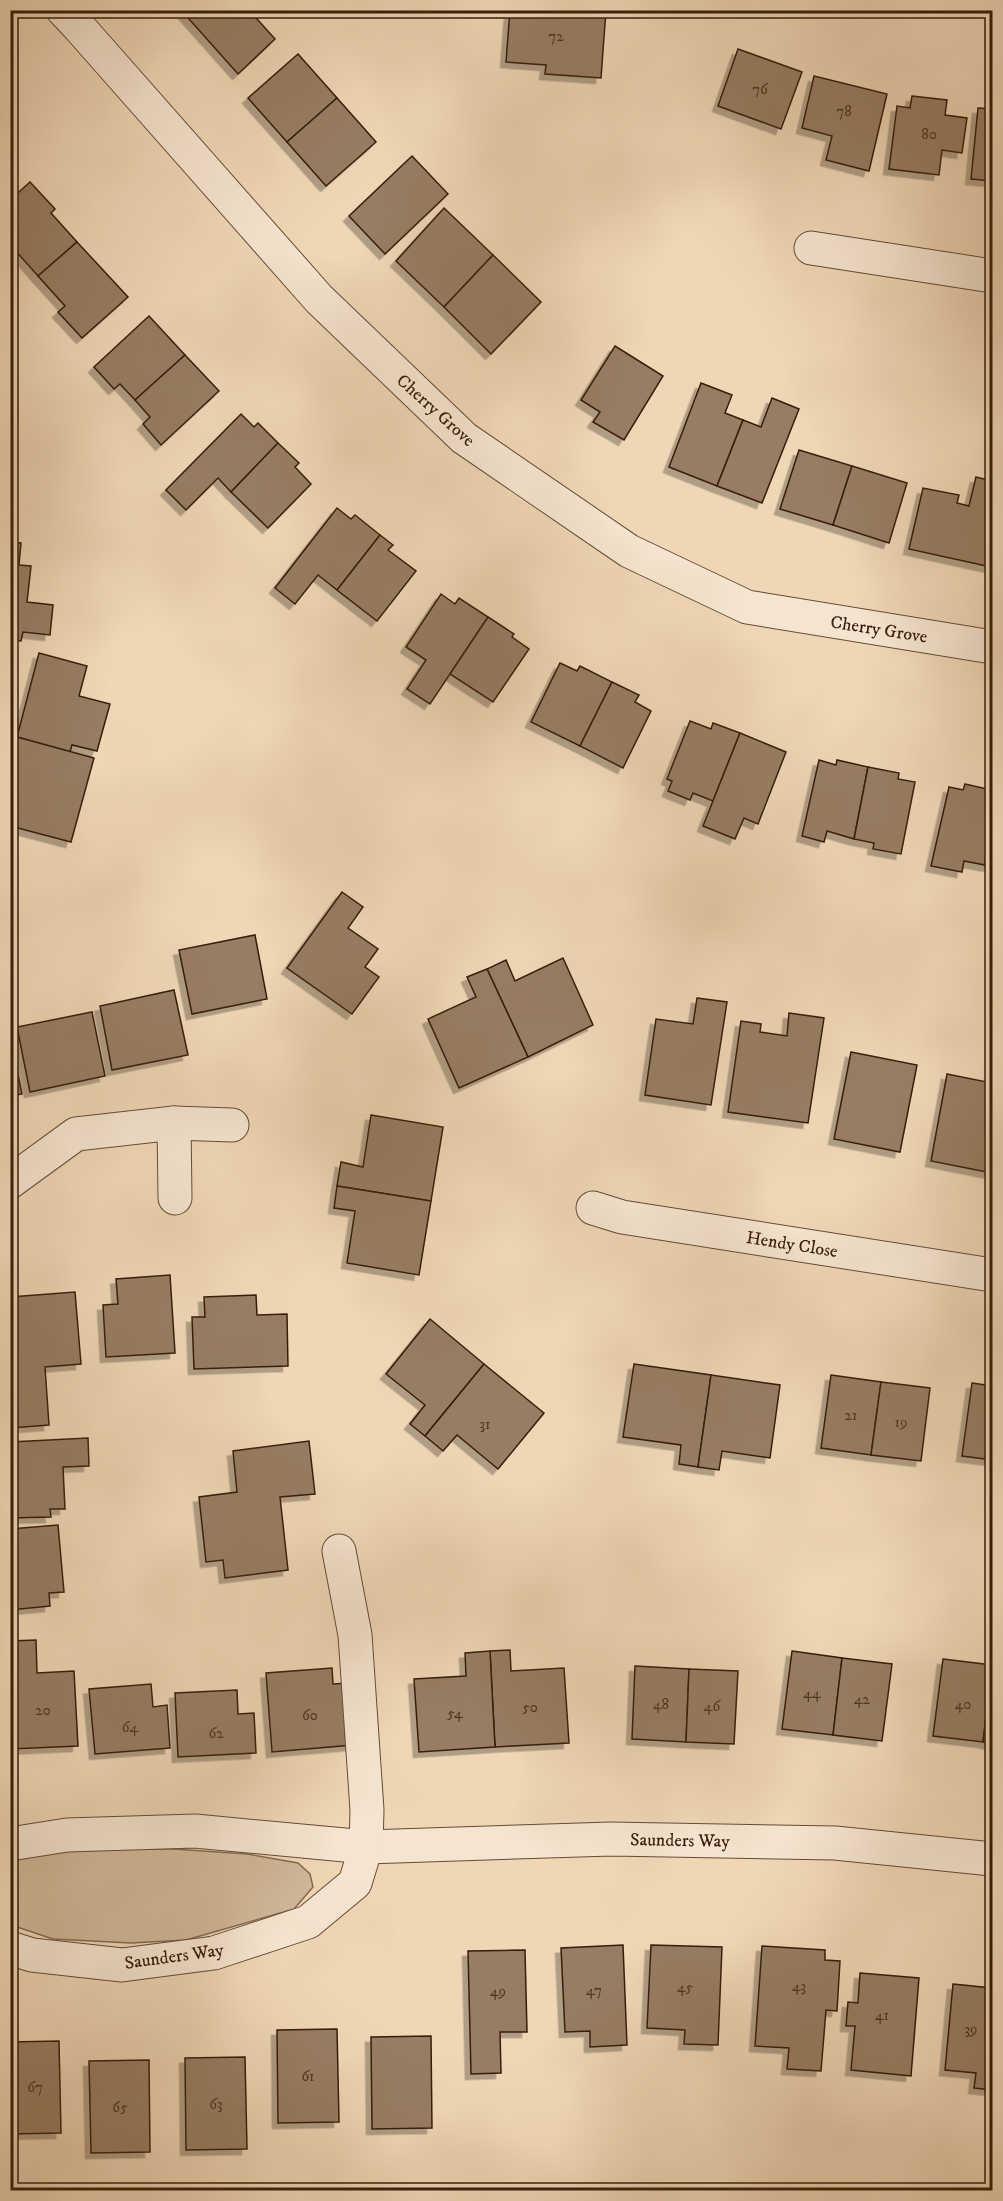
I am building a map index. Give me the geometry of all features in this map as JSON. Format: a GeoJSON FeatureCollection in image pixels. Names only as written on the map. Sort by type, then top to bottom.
{"type":"FeatureCollection","features":[{"type":"Feature","properties":{"kind":"street","name":"Cherry Grove"},"geometry":{"type":"LineString","coordinates":[[79,16],[319,299],[464,438],[629,551],[747,607],[993,647]]}},
{"type":"Feature","properties":{"kind":"street"},"geometry":{"type":"LineString","coordinates":[[811,248],[993,276]]}},
{"type":"Feature","properties":{"kind":"street"},"geometry":{"type":"LineString","coordinates":[[174,1123],[175,1198]]}},
{"type":"Feature","properties":{"kind":"street"},"geometry":{"type":"LineString","coordinates":[[10,1182],[76,1134],[174,1123],[232,1125]]}},
{"type":"Feature","properties":{"kind":"street","name":"Hendy Close"},"geometry":{"type":"LineString","coordinates":[[592,1208],[622,1217],[993,1275]]}},
{"type":"Feature","properties":{"kind":"street"},"geometry":{"type":"LineString","coordinates":[[339,1551],[355,1635],[367,1810],[366,1846]]}},
{"type":"Feature","properties":{"kind":"street","name":"Saunders Way"},"geometry":{"type":"LineString","coordinates":[[10,1844],[67,1835],[195,1831],[366,1846],[611,1839],[824,1843],[993,1859]]}},
{"type":"Feature","properties":{"kind":"street","name":"Saunders Way"},"geometry":{"type":"LineString","coordinates":[[10,1948],[32,1955],[122,1965],[214,1953],[308,1922],[355,1883],[366,1846]]}},
{"type":"Feature","properties":{"kind":"shaded area"},"geometry":{"type":"Polygon","coordinates":[[[174,1849],[247,1854],[298,1863],[310,1874],[313,1887],[294,1909],[186,1940],[131,1943],[53,1939],[11,1925],[11,1860],[40,1851],[174,1849]]]}},
{"type":"Feature","properties":{"kind":"building"},"geometry":{"type":"Polygon","coordinates":[[[181,10],[249,10],[275,39],[238,74],[181,10]]]}},
{"type":"Feature","properties":{"kind":"building"},"geometry":{"type":"Polygon","coordinates":[[[510,10],[606,10],[601,78],[545,74],[546,65],[506,62],[510,10]]]}},
{"type":"Feature","properties":{"kind":"building"},"geometry":{"type":"Polygon","coordinates":[[[738,49],[802,72],[781,129],[718,106],[738,49]]]}},
{"type":"Feature","properties":{"kind":"building"},"geometry":{"type":"Polygon","coordinates":[[[298,54],[337,98],[287,142],[248,98],[298,54]]]}},
{"type":"Feature","properties":{"kind":"building"},"geometry":{"type":"Polygon","coordinates":[[[814,76],[887,94],[869,171],[826,160],[832,136],[802,128],[814,76]]]}},
{"type":"Feature","properties":{"kind":"building"},"geometry":{"type":"Polygon","coordinates":[[[912,96],[947,100],[945,115],[967,118],[962,153],[942,150],[939,175],[889,169],[897,106],[910,108],[912,96]]]}},
{"type":"Feature","properties":{"kind":"building"},"geometry":{"type":"Polygon","coordinates":[[[337,98],[376,142],[326,186],[287,142],[337,98]]]}},
{"type":"Feature","properties":{"kind":"building"},"geometry":{"type":"Polygon","coordinates":[[[978,108],[992,109],[992,181],[971,179],[978,108]]]}},
{"type":"Feature","properties":{"kind":"building"},"geometry":{"type":"Polygon","coordinates":[[[412,156],[448,194],[385,254],[349,216],[412,156]]]}},
{"type":"Feature","properties":{"kind":"building"},"geometry":{"type":"Polygon","coordinates":[[[10,159],[18,168],[10,175],[10,159]]]}},
{"type":"Feature","properties":{"kind":"building"},"geometry":{"type":"Polygon","coordinates":[[[30,182],[55,209],[51,213],[77,242],[38,276],[14,249],[10,253],[10,200],[30,182]]]}},
{"type":"Feature","properties":{"kind":"building"},"geometry":{"type":"Polygon","coordinates":[[[444,208],[493,255],[444,307],[396,261],[444,208]]]}},
{"type":"Feature","properties":{"kind":"building"},"geometry":{"type":"Polygon","coordinates":[[[77,242],[128,297],[82,338],[58,312],[65,306],[38,276],[77,242]]]}},
{"type":"Feature","properties":{"kind":"building"},"geometry":{"type":"Polygon","coordinates":[[[493,255],[541,302],[491,354],[444,307],[493,255]]]}},
{"type":"Feature","properties":{"kind":"building"},"geometry":{"type":"Polygon","coordinates":[[[149,316],[185,355],[135,400],[120,384],[114,389],[94,367],[149,316]]]}},
{"type":"Feature","properties":{"kind":"building"},"geometry":{"type":"Polygon","coordinates":[[[615,346],[663,376],[624,440],[593,422],[600,412],[581,400],[615,346]]]}},
{"type":"Feature","properties":{"kind":"building"},"geometry":{"type":"Polygon","coordinates":[[[185,355],[219,391],[161,445],[143,424],[150,417],[135,400],[185,355]]]}},
{"type":"Feature","properties":{"kind":"building"},"geometry":{"type":"Polygon","coordinates":[[[701,383],[732,395],[725,413],[743,420],[717,486],[669,467],[701,383]]]}},
{"type":"Feature","properties":{"kind":"building"},"geometry":{"type":"Polygon","coordinates":[[[772,398],[799,409],[762,503],[717,486],[743,420],[761,427],[772,398]]]}},
{"type":"Feature","properties":{"kind":"building"},"geometry":{"type":"Polygon","coordinates":[[[241,414],[254,427],[258,423],[278,443],[231,492],[218,478],[186,510],[166,490],[241,414]]]}},
{"type":"Feature","properties":{"kind":"building"},"geometry":{"type":"Polygon","coordinates":[[[278,443],[299,463],[295,467],[311,484],[268,528],[231,492],[278,443]]]}},
{"type":"Feature","properties":{"kind":"building"},"geometry":{"type":"Polygon","coordinates":[[[799,450],[852,466],[833,525],[780,509],[799,450]]]}},
{"type":"Feature","properties":{"kind":"building"},"geometry":{"type":"Polygon","coordinates":[[[852,466],[907,483],[889,543],[833,525],[852,466]]]}},
{"type":"Feature","properties":{"kind":"building"},"geometry":{"type":"Polygon","coordinates":[[[976,477],[992,481],[991,567],[909,549],[923,488],[959,495],[957,503],[969,506],[976,477]]]}},
{"type":"Feature","properties":{"kind":"building"},"geometry":{"type":"Polygon","coordinates":[[[337,508],[351,519],[355,515],[380,535],[337,590],[318,575],[295,604],[275,588],[337,508]]]}},
{"type":"Feature","properties":{"kind":"building"},"geometry":{"type":"Polygon","coordinates":[[[380,535],[393,545],[388,550],[416,571],[377,621],[337,590],[380,535]]]}},
{"type":"Feature","properties":{"kind":"building"},"geometry":{"type":"Polygon","coordinates":[[[10,542],[21,543],[19,565],[31,566],[27,602],[53,605],[50,635],[23,632],[21,641],[10,640],[10,542]]]}},
{"type":"Feature","properties":{"kind":"building"},"geometry":{"type":"Polygon","coordinates":[[[441,594],[455,604],[459,598],[488,617],[430,704],[407,689],[426,660],[406,647],[441,594]]]}},
{"type":"Feature","properties":{"kind":"building"},"geometry":{"type":"Polygon","coordinates":[[[488,617],[514,634],[512,637],[529,649],[493,702],[450,674],[488,617]]]}},
{"type":"Feature","properties":{"kind":"building"},"geometry":{"type":"Polygon","coordinates":[[[39,653],[87,666],[79,696],[110,704],[97,751],[72,745],[70,752],[17,737],[39,653]]]}},
{"type":"Feature","properties":{"kind":"building"},"geometry":{"type":"Polygon","coordinates":[[[560,663],[577,671],[580,666],[612,682],[580,746],[531,722],[560,663]]]}},
{"type":"Feature","properties":{"kind":"building"},"geometry":{"type":"Polygon","coordinates":[[[612,682],[639,695],[635,702],[651,711],[623,768],[580,746],[612,682]]]}},
{"type":"Feature","properties":{"kind":"building"},"geometry":{"type":"Polygon","coordinates":[[[690,721],[711,729],[713,723],[740,733],[713,801],[693,793],[690,800],[668,791],[672,781],[667,779],[690,721]]]}},
{"type":"Feature","properties":{"kind":"building"},"geometry":{"type":"Polygon","coordinates":[[[740,733],[786,752],[758,824],[744,818],[735,839],[703,826],[740,733]]]}},
{"type":"Feature","properties":{"kind":"building"},"geometry":{"type":"Polygon","coordinates":[[[17,737],[94,758],[71,842],[10,826],[10,759],[17,737]]]}},
{"type":"Feature","properties":{"kind":"building"},"geometry":{"type":"Polygon","coordinates":[[[819,760],[836,765],[837,760],[868,767],[854,839],[827,831],[824,842],[802,836],[819,760]]]}},
{"type":"Feature","properties":{"kind":"building"},"geometry":{"type":"Polygon","coordinates":[[[868,767],[899,773],[898,779],[915,782],[901,854],[873,849],[874,843],[854,839],[868,767]]]}},
{"type":"Feature","properties":{"kind":"building"},"geometry":{"type":"Polygon","coordinates":[[[965,784],[992,790],[992,829],[985,865],[964,861],[962,872],[931,866],[949,787],[963,790],[965,784]]]}},
{"type":"Feature","properties":{"kind":"building"},"geometry":{"type":"Polygon","coordinates":[[[992,829],[992,866],[985,865],[992,829]]]}},
{"type":"Feature","properties":{"kind":"building"},"geometry":{"type":"Polygon","coordinates":[[[342,892],[363,907],[348,928],[378,949],[365,967],[379,977],[352,1014],[287,968],[342,892]]]}},
{"type":"Feature","properties":{"kind":"building"},"geometry":{"type":"Polygon","coordinates":[[[255,935],[267,999],[192,1014],[179,950],[255,935]]]}},
{"type":"Feature","properties":{"kind":"building"},"geometry":{"type":"Polygon","coordinates":[[[563,958],[593,1025],[528,1057],[487,969],[506,960],[515,981],[563,958]]]}},
{"type":"Feature","properties":{"kind":"building"},"geometry":{"type":"Polygon","coordinates":[[[487,969],[528,1057],[459,1088],[428,1019],[476,997],[467,977],[487,969]]]}},
{"type":"Feature","properties":{"kind":"building"},"geometry":{"type":"Polygon","coordinates":[[[174,990],[188,1055],[112,1070],[100,1006],[174,990]]]}},
{"type":"Feature","properties":{"kind":"building"},"geometry":{"type":"Polygon","coordinates":[[[697,998],[727,1002],[711,1105],[645,1095],[656,1019],[693,1024],[697,998]]]}},
{"type":"Feature","properties":{"kind":"building"},"geometry":{"type":"Polygon","coordinates":[[[92,1012],[105,1076],[30,1092],[17,1027],[92,1012]]]}},
{"type":"Feature","properties":{"kind":"building"},"geometry":{"type":"Polygon","coordinates":[[[789,1013],[824,1018],[808,1123],[728,1112],[741,1021],[761,1024],[760,1032],[787,1036],[789,1013]]]}},
{"type":"Feature","properties":{"kind":"building"},"geometry":{"type":"Polygon","coordinates":[[[10,1036],[22,1094],[10,1096],[10,1036]]]}},
{"type":"Feature","properties":{"kind":"building"},"geometry":{"type":"Polygon","coordinates":[[[851,1052],[917,1065],[900,1152],[834,1139],[851,1052]]]}},
{"type":"Feature","properties":{"kind":"building"},"geometry":{"type":"Polygon","coordinates":[[[947,1074],[992,1083],[992,1173],[931,1161],[947,1074]]]}},
{"type":"Feature","properties":{"kind":"building"},"geometry":{"type":"Polygon","coordinates":[[[371,1115],[443,1127],[431,1201],[337,1186],[341,1162],[363,1167],[371,1115]]]}},
{"type":"Feature","properties":{"kind":"building"},"geometry":{"type":"Polygon","coordinates":[[[337,1186],[431,1201],[419,1275],[347,1263],[355,1211],[334,1208],[337,1186]]]}},
{"type":"Feature","properties":{"kind":"building"},"geometry":{"type":"Polygon","coordinates":[[[170,1275],[175,1353],[106,1357],[103,1305],[118,1304],[116,1279],[170,1275]]]}},
{"type":"Feature","properties":{"kind":"building"},"geometry":{"type":"Polygon","coordinates":[[[75,1292],[81,1364],[45,1367],[49,1425],[10,1428],[10,1297],[75,1292]]]}},
{"type":"Feature","properties":{"kind":"building"},"geometry":{"type":"Polygon","coordinates":[[[256,1295],[257,1315],[287,1314],[288,1366],[194,1369],[192,1317],[205,1317],[204,1297],[256,1295]]]}},
{"type":"Feature","properties":{"kind":"building"},"geometry":{"type":"Polygon","coordinates":[[[430,1319],[484,1364],[425,1436],[410,1424],[425,1405],[386,1374],[430,1319]]]}},
{"type":"Feature","properties":{"kind":"building"},"geometry":{"type":"Polygon","coordinates":[[[484,1364],[544,1413],[498,1469],[457,1435],[443,1451],[425,1436],[484,1364]]]}},
{"type":"Feature","properties":{"kind":"building"},"geometry":{"type":"Polygon","coordinates":[[[634,1364],[711,1375],[698,1467],[679,1464],[681,1445],[623,1437],[634,1364]]]}},
{"type":"Feature","properties":{"kind":"building"},"geometry":{"type":"Polygon","coordinates":[[[711,1375],[780,1385],[770,1458],[722,1451],[719,1470],[698,1467],[711,1375]]]}},
{"type":"Feature","properties":{"kind":"building"},"geometry":{"type":"Polygon","coordinates":[[[831,1375],[881,1382],[871,1455],[821,1448],[831,1375]]]}},
{"type":"Feature","properties":{"kind":"building"},"geometry":{"type":"Polygon","coordinates":[[[881,1382],[930,1388],[921,1461],[871,1455],[881,1382]]]}},
{"type":"Feature","properties":{"kind":"building"},"geometry":{"type":"Polygon","coordinates":[[[972,1383],[992,1386],[992,1460],[962,1456],[972,1383]]]}},
{"type":"Feature","properties":{"kind":"building"},"geometry":{"type":"Polygon","coordinates":[[[88,1438],[89,1466],[63,1467],[65,1509],[50,1509],[51,1517],[10,1518],[10,1442],[88,1438]]]}},
{"type":"Feature","properties":{"kind":"building"},"geometry":{"type":"Polygon","coordinates":[[[309,1441],[315,1494],[280,1497],[288,1570],[225,1578],[223,1560],[206,1562],[199,1497],[237,1492],[233,1451],[309,1441]]]}},
{"type":"Feature","properties":{"kind":"building"},"geometry":{"type":"Polygon","coordinates":[[[58,1525],[64,1592],[49,1593],[50,1606],[10,1610],[10,1529],[58,1525]]]}},
{"type":"Feature","properties":{"kind":"building"},"geometry":{"type":"Polygon","coordinates":[[[36,1640],[37,1673],[74,1671],[78,1746],[10,1749],[10,1641],[36,1640]]]}},
{"type":"Feature","properties":{"kind":"building"},"geometry":{"type":"Polygon","coordinates":[[[510,1650],[511,1671],[564,1668],[569,1743],[495,1747],[490,1651],[510,1650]]]}},
{"type":"Feature","properties":{"kind":"building"},"geometry":{"type":"Polygon","coordinates":[[[490,1651],[495,1747],[419,1752],[414,1679],[466,1676],[465,1653],[490,1651]]]}},
{"type":"Feature","properties":{"kind":"building"},"geometry":{"type":"Polygon","coordinates":[[[792,1651],[842,1658],[833,1735],[782,1729],[792,1651]]]}},
{"type":"Feature","properties":{"kind":"building"},"geometry":{"type":"Polygon","coordinates":[[[842,1658],[892,1664],[882,1741],[833,1735],[842,1658]]]}},
{"type":"Feature","properties":{"kind":"building"},"geometry":{"type":"Polygon","coordinates":[[[943,1659],[992,1665],[983,1742],[933,1736],[943,1659]]]}},
{"type":"Feature","properties":{"kind":"building"},"geometry":{"type":"Polygon","coordinates":[[[635,1666],[689,1669],[686,1742],[632,1739],[635,1666]]]}},
{"type":"Feature","properties":{"kind":"building"},"geometry":{"type":"Polygon","coordinates":[[[332,1668],[333,1684],[349,1683],[353,1745],[272,1752],[266,1673],[332,1668]]]}},
{"type":"Feature","properties":{"kind":"building"},"geometry":{"type":"Polygon","coordinates":[[[689,1669],[738,1671],[734,1744],[686,1742],[689,1669]]]}},
{"type":"Feature","properties":{"kind":"building"},"geometry":{"type":"Polygon","coordinates":[[[992,1671],[992,1744],[983,1742],[992,1671]]]}},
{"type":"Feature","properties":{"kind":"building"},"geometry":{"type":"Polygon","coordinates":[[[151,1684],[153,1707],[167,1705],[170,1748],[95,1754],[89,1689],[151,1684]]]}},
{"type":"Feature","properties":{"kind":"building"},"geometry":{"type":"Polygon","coordinates":[[[237,1690],[238,1714],[254,1713],[256,1753],[178,1757],[175,1693],[237,1690]]]}},
{"type":"Feature","properties":{"kind":"building"},"geometry":{"type":"Polygon","coordinates":[[[623,1945],[627,2045],[590,2047],[590,2031],[565,2032],[561,1948],[623,1945]]]}},
{"type":"Feature","properties":{"kind":"building"},"geometry":{"type":"Polygon","coordinates":[[[651,1945],[722,1947],[718,2045],[684,2044],[685,2030],[647,2028],[651,1945]]]}},
{"type":"Feature","properties":{"kind":"building"},"geometry":{"type":"Polygon","coordinates":[[[762,1946],[825,1950],[825,1960],[840,1961],[837,2011],[826,2010],[821,2071],[787,2069],[789,2048],[755,2046],[762,1946]]]}},
{"type":"Feature","properties":{"kind":"building"},"geometry":{"type":"Polygon","coordinates":[[[525,1950],[527,2032],[500,2032],[501,2073],[471,2074],[468,1951],[525,1950]]]}},
{"type":"Feature","properties":{"kind":"building"},"geometry":{"type":"Polygon","coordinates":[[[860,1973],[919,1978],[911,2076],[851,2070],[855,2026],[846,2026],[848,2002],[858,2003],[860,1973]]]}},
{"type":"Feature","properties":{"kind":"building"},"geometry":{"type":"Polygon","coordinates":[[[953,1984],[992,1988],[992,2090],[974,2088],[976,2073],[945,2070],[953,1984]]]}},
{"type":"Feature","properties":{"kind":"building"},"geometry":{"type":"Polygon","coordinates":[[[337,2029],[339,2122],[278,2123],[277,2030],[337,2029]]]}},
{"type":"Feature","properties":{"kind":"building"},"geometry":{"type":"Polygon","coordinates":[[[431,2036],[432,2128],[372,2129],[371,2037],[431,2036]]]}},
{"type":"Feature","properties":{"kind":"building"},"geometry":{"type":"Polygon","coordinates":[[[59,2041],[61,2133],[10,2134],[10,2042],[59,2041]]]}},
{"type":"Feature","properties":{"kind":"building"},"geometry":{"type":"Polygon","coordinates":[[[245,2057],[247,2149],[186,2150],[185,2058],[245,2057]]]}},
{"type":"Feature","properties":{"kind":"building"},"geometry":{"type":"Polygon","coordinates":[[[149,2060],[150,2152],[91,2153],[89,2061],[149,2060]]]}}]}
